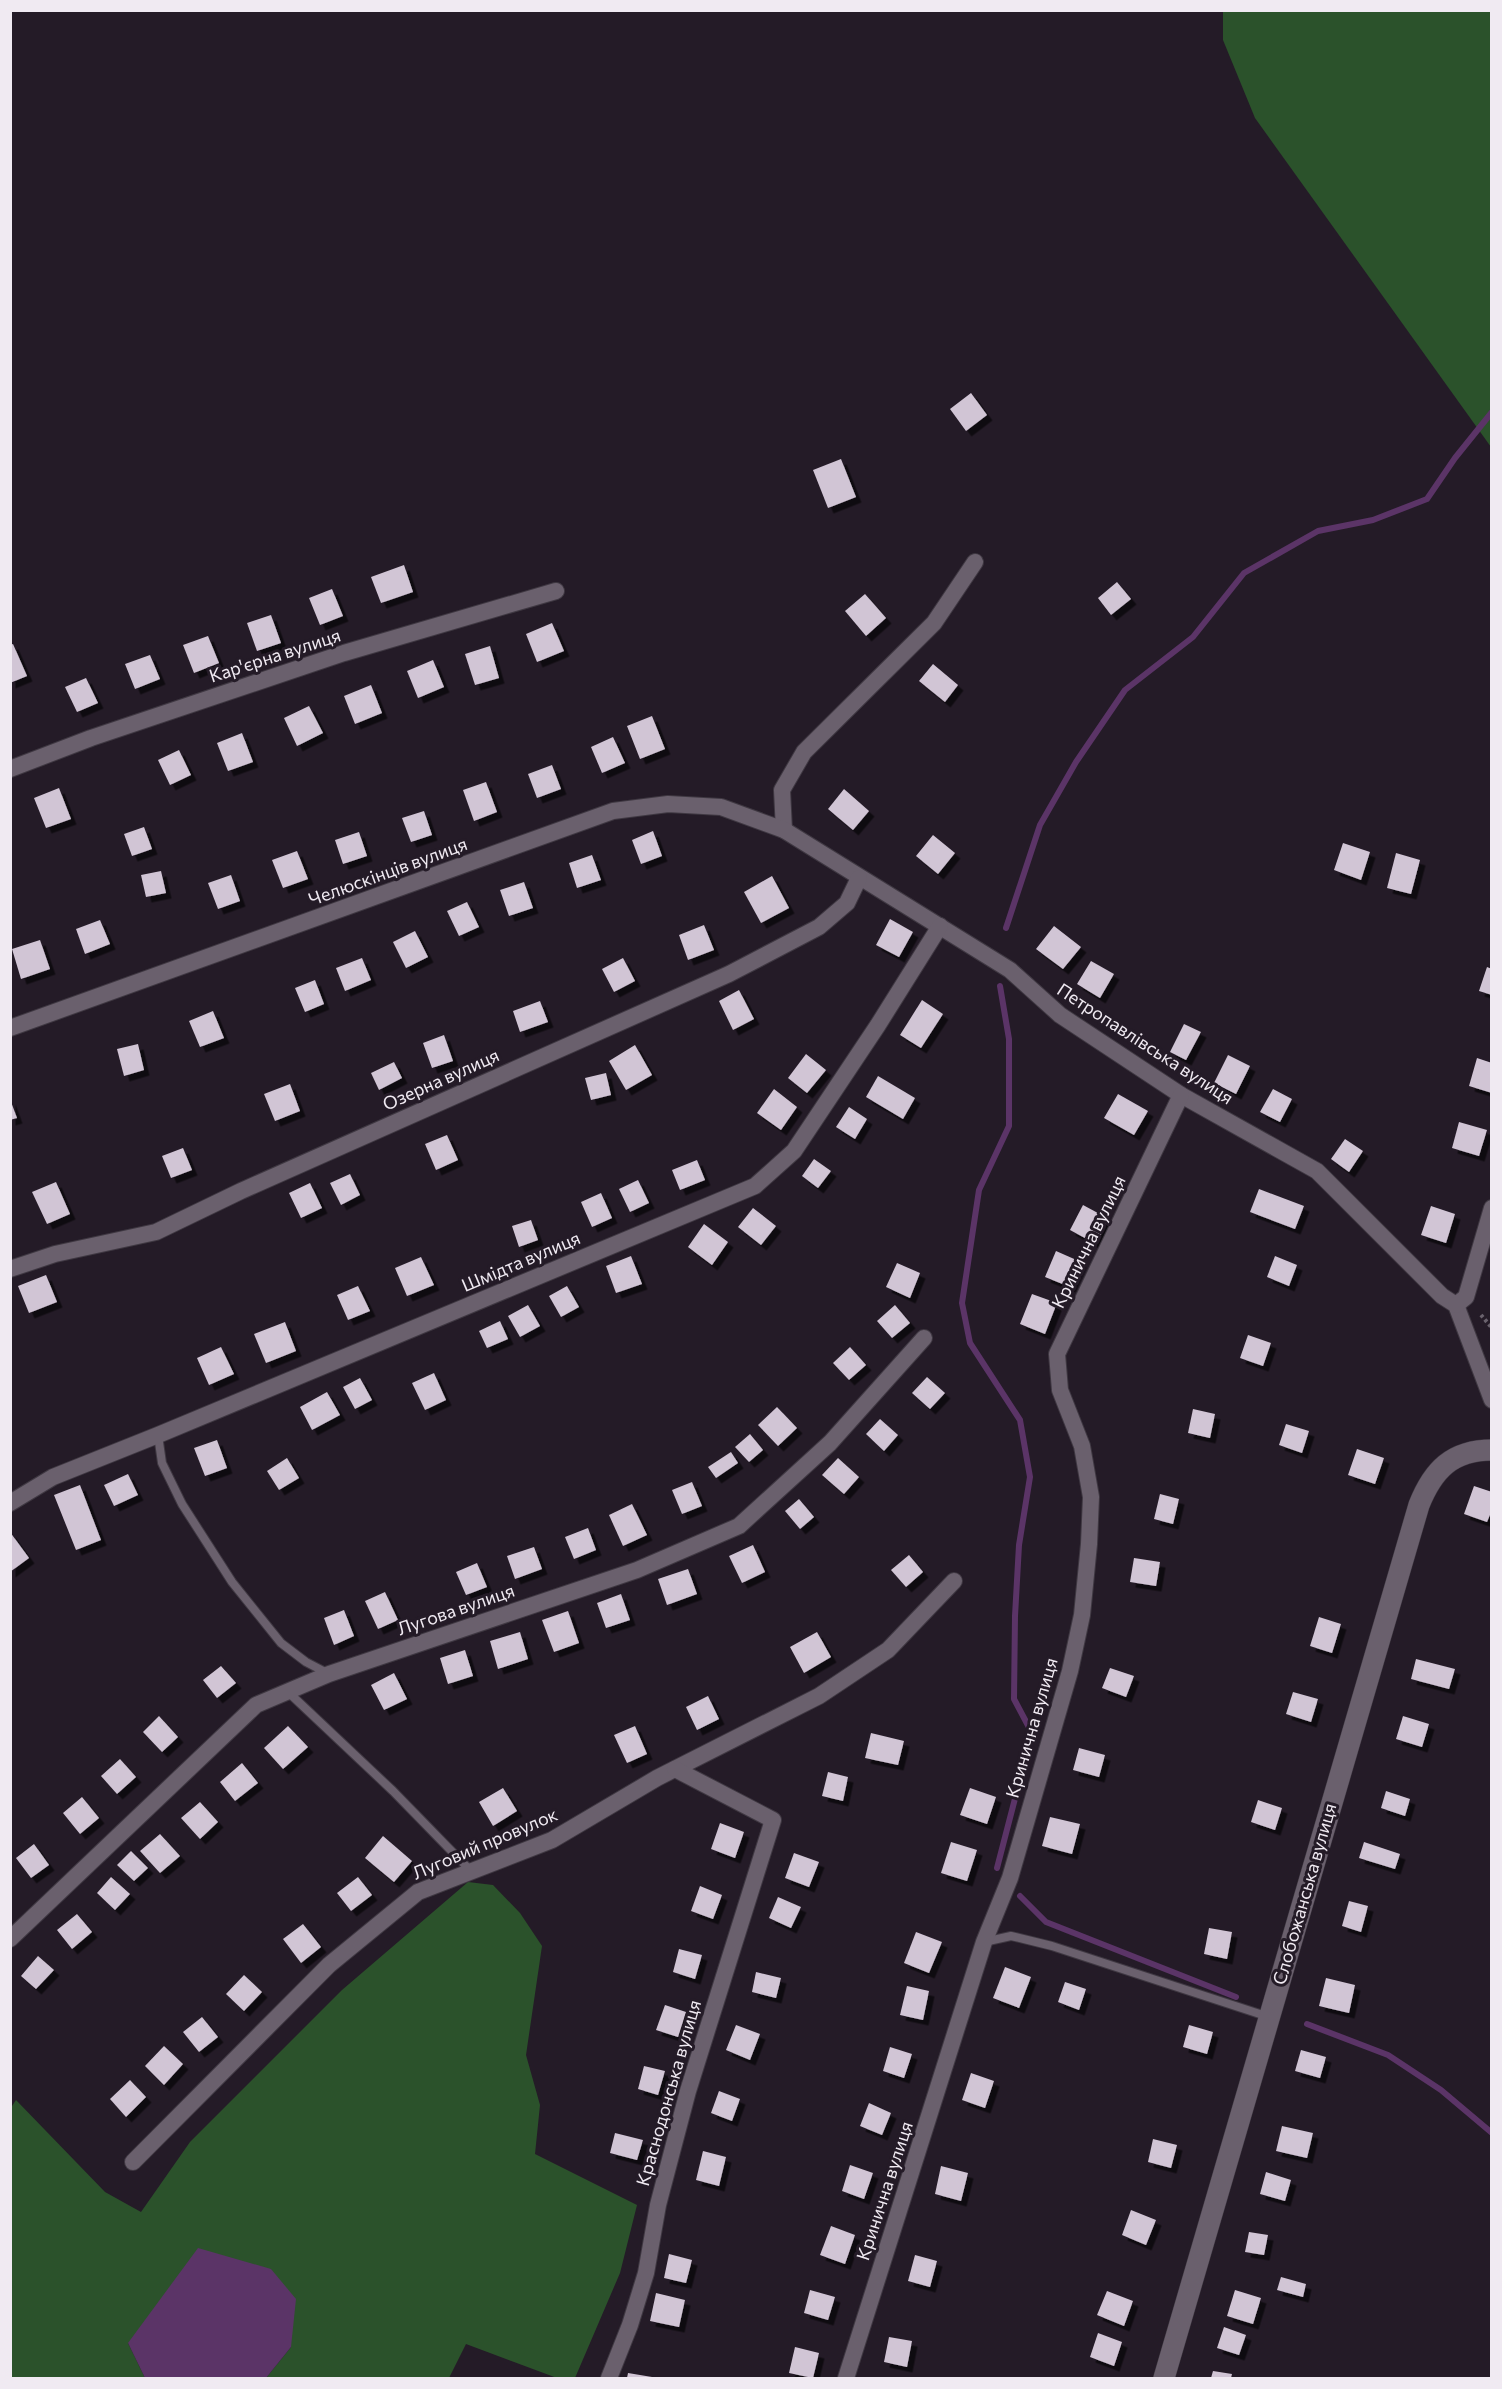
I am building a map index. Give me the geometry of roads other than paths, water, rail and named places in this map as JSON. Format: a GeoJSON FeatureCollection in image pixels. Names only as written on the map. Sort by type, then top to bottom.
{"type":"FeatureCollection","features":[{"type":"Feature","properties":{"kind":"street"},"geometry":{"type":"LineString","coordinates":[[784,830],[782,790],[804,752],[934,623],[975,562]]}},
{"type":"Feature","properties":{"kind":"street","name":"Кар'єрна вулиця"},"geometry":{"type":"LineString","coordinates":[[10,769],[91,738],[344,653],[556,591]]}},
{"type":"Feature","properties":{"kind":"street","name":"Челюскінців вулиця"},"geometry":{"type":"LineString","coordinates":[[10,1028],[613,811],[668,804],[721,807],[784,830]]}},
{"type":"Feature","properties":{"kind":"street","name":"Петропавлівська вулиця"},"geometry":{"type":"LineString","coordinates":[[784,830],[1010,970],[1060,1015],[1181,1095],[1317,1171],[1442,1296],[1456,1305]]}},
{"type":"Feature","properties":{"kind":"street","name":"Озерна вулиця"},"geometry":{"type":"LineString","coordinates":[[10,1269],[55,1254],[156,1232],[241,1191],[729,974],[819,927],[847,903],[859,878]]}},
{"type":"Feature","properties":{"kind":"street","name":"Шмідта вулиця"},"geometry":{"type":"LineString","coordinates":[[10,1503],[53,1476],[158,1435],[754,1186],[794,1151],[940,927]]}},
{"type":"Feature","properties":{"kind":"street","name":"Кринична вулиця"},"geometry":{"type":"LineString","coordinates":[[846,2379],[984,1942],[1010,1878],[1070,1671],[1082,1615],[1091,1497],[1082,1446],[1060,1390],[1057,1354],[1181,1095]]}},
{"type":"Feature","properties":{"kind":"street"},"geometry":{"type":"LineString","coordinates":[[1491,1208],[1466,1297],[1456,1305],[1491,1400]]}},
{"type":"Feature","properties":{"kind":"street","name":"Лугова вулиця"},"geometry":{"type":"LineString","coordinates":[[10,1938],[256,1705],[329,1674],[637,1570],[739,1526],[830,1443],[924,1338]]}},
{"type":"Feature","properties":{"kind":"street","name":"Слобожанська вулиця"},"geometry":{"type":"LineString","coordinates":[[1164,2379],[1419,1505],[1427,1484],[1447,1461],[1473,1450],[1491,1450]]}},
{"type":"Feature","properties":{"kind":"street","name":"Луговий провулок"},"geometry":{"type":"LineString","coordinates":[[133,2162],[329,1965],[418,1892],[552,1839],[675,1769],[819,1696],[888,1650],[954,1581]]}},
{"type":"Feature","properties":{"kind":"street","name":"Краснодонська вулиця"},"geometry":{"type":"LineString","coordinates":[[609,2379],[630,2325],[646,2273],[658,2205],[688,2091],[773,1820],[675,1769]]}},
{"type":"Feature","properties":{"kind":"lane"},"geometry":{"type":"LineString","coordinates":[[158,1435],[162,1463],[182,1504],[232,1582],[281,1643],[306,1662],[329,1674]]}},
{"type":"Feature","properties":{"kind":"lane"},"geometry":{"type":"LineString","coordinates":[[287,1691],[401,1799],[471,1870]]}},
{"type":"Feature","properties":{"kind":"lane"},"geometry":{"type":"LineString","coordinates":[[984,1942],[1011,1936],[1052,1946],[1269,2016]]}},
{"type":"Feature","properties":{"kind":"waterway"},"geometry":{"type":"LineString","coordinates":[[1006,928],[1040,825],[1076,762],[1125,690],[1193,637],[1244,573],[1318,531],[1373,520],[1427,499],[1455,458],[1492,412]]}},
{"type":"Feature","properties":{"kind":"waterway"},"geometry":{"type":"LineString","coordinates":[[997,1868],[1032,1733],[1014,1699],[1019,1545],[1030,1477],[1020,1420],[970,1343],[962,1303],[979,1190],[1009,1126],[1009,1039],[1000,986]]}},
{"type":"Feature","properties":{"kind":"waterway"},"geometry":{"type":"LineString","coordinates":[[1020,1896],[1046,1922],[1236,1997]]}},
{"type":"Feature","properties":{"kind":"waterway"},"geometry":{"type":"LineString","coordinates":[[1307,2024],[1388,2055],[1441,2090],[1492,2133]]}}]}
